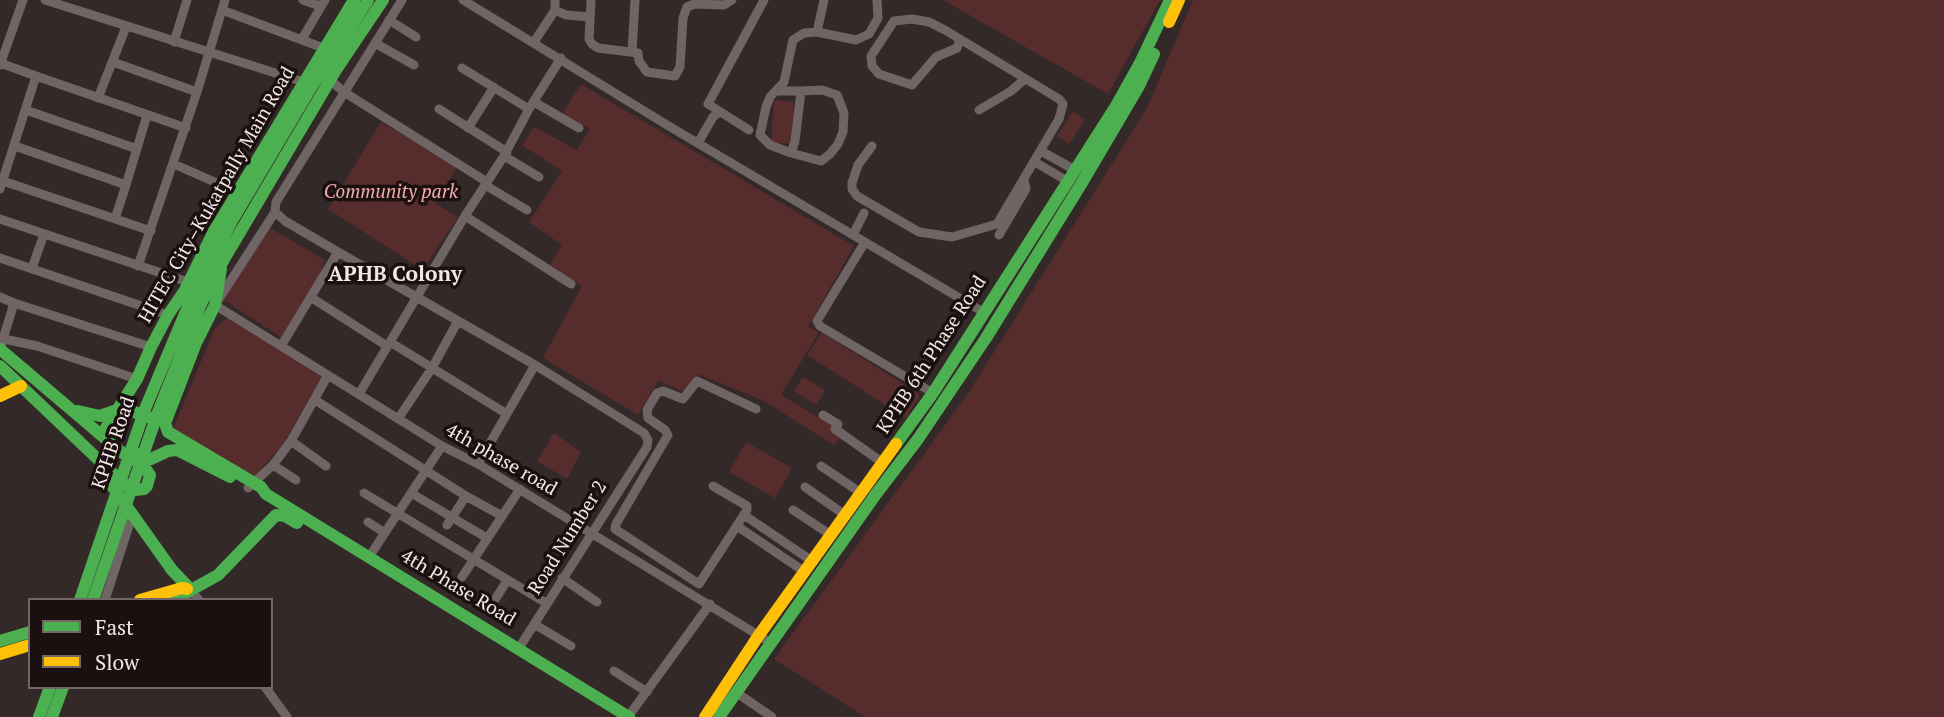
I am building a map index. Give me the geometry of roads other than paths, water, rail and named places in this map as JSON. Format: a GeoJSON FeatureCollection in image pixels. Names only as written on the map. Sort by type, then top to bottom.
{"type":"FeatureCollection","features":[{"type":"Feature","properties":{"kind":"street"},"geometry":{"type":"LineString","coordinates":[[23,0],[0,64],[186,128]]}},
{"type":"Feature","properties":{"kind":"street"},"geometry":{"type":"LineString","coordinates":[[45,0],[209,54],[309,83]]}},
{"type":"Feature","properties":{"kind":"street"},"geometry":{"type":"LineString","coordinates":[[174,42],[187,0]]}},
{"type":"Feature","properties":{"kind":"street"},"geometry":{"type":"LineString","coordinates":[[302,39],[323,3],[303,0]]}},
{"type":"Feature","properties":{"kind":"street","name":"HITEC City–Kukatpally Main Road"},"geometry":{"type":"LineString","coordinates":[[106,437],[214,231],[309,83],[354,0]]}},
{"type":"Feature","properties":{"kind":"street"},"geometry":{"type":"LineString","coordinates":[[196,302],[228,229],[309,83],[368,0]]}},
{"type":"Feature","properties":{"kind":"street","name":"HITEC City–Kukatpally Main Road"},"geometry":{"type":"LineString","coordinates":[[196,302],[330,80],[383,0]]}},
{"type":"Feature","properties":{"kind":"street"},"geometry":{"type":"LineString","coordinates":[[215,305],[275,212],[276,202],[402,0]]}},
{"type":"Feature","properties":{"kind":"street"},"geometry":{"type":"LineString","coordinates":[[463,0],[985,313]]}},
{"type":"Feature","properties":{"kind":"street"},"geometry":{"type":"LineString","coordinates":[[591,0],[589,39],[592,44],[598,48],[638,53],[639,61],[647,72],[675,76],[680,67],[684,11],[694,2],[724,5],[732,0]]}},
{"type":"Feature","properties":{"kind":"street"},"geometry":{"type":"LineString","coordinates":[[632,52],[635,0]]}},
{"type":"Feature","properties":{"kind":"street"},"geometry":{"type":"LineString","coordinates":[[748,130],[718,114],[708,104],[764,0]]}},
{"type":"Feature","properties":{"kind":"street"},"geometry":{"type":"LineString","coordinates":[[817,32],[824,0]]}},
{"type":"Feature","properties":{"kind":"street"},"geometry":{"type":"LineString","coordinates":[[778,91],[822,90],[837,95],[844,114],[843,131],[831,154],[821,161],[770,145],[760,135],[766,107],[770,97],[784,82],[793,40],[804,33],[817,32],[856,40],[869,34],[878,18],[877,0]]}},
{"type":"Feature","properties":{"kind":"street","name":"KPHB 6th Phase Road"},"geometry":{"type":"LineString","coordinates":[[719,717],[876,494],[918,439],[986,338],[1120,109],[1170,0]]}},
{"type":"Feature","properties":{"kind":"street","name":"KPHB 6th Phase Road"},"geometry":{"type":"LineString","coordinates":[[705,717],[759,635],[933,393],[1071,175],[1139,86],[1180,0]]}},
{"type":"Feature","properties":{"kind":"street"},"geometry":{"type":"LineString","coordinates":[[138,266],[186,128],[224,5],[326,49]]}},
{"type":"Feature","properties":{"kind":"street"},"geometry":{"type":"LineString","coordinates":[[534,42],[555,5],[566,15],[590,17]]}},
{"type":"Feature","properties":{"kind":"street"},"geometry":{"type":"LineString","coordinates":[[872,146],[858,165],[852,189],[857,196],[919,232],[952,237],[997,224],[1043,152],[1063,104],[1025,79],[960,40],[929,22],[912,19],[894,21],[870,56],[872,66],[879,74],[912,85],[936,57],[957,48],[960,40]]}},
{"type":"Feature","properties":{"kind":"street"},"geometry":{"type":"LineString","coordinates":[[390,20],[416,37]]}},
{"type":"Feature","properties":{"kind":"street"},"geometry":{"type":"LineString","coordinates":[[0,27],[12,31]]}},
{"type":"Feature","properties":{"kind":"street"},"geometry":{"type":"LineString","coordinates":[[98,98],[126,27]]}},
{"type":"Feature","properties":{"kind":"street"},"geometry":{"type":"LineString","coordinates":[[375,43],[414,65]]}},
{"type":"Feature","properties":{"kind":"street"},"geometry":{"type":"LineString","coordinates":[[359,394],[561,58]]}},
{"type":"Feature","properties":{"kind":"street"},"geometry":{"type":"LineString","coordinates":[[113,62],[197,92]]}},
{"type":"Feature","properties":{"kind":"street"},"geometry":{"type":"LineString","coordinates":[[462,68],[494,87],[579,128]]}},
{"type":"Feature","properties":{"kind":"street"},"geometry":{"type":"LineString","coordinates":[[36,76],[1,185],[151,231]]}},
{"type":"Feature","properties":{"kind":"street"},"geometry":{"type":"LineString","coordinates":[[979,110],[1011,91],[1025,79]]}},
{"type":"Feature","properties":{"kind":"street"},"geometry":{"type":"LineString","coordinates":[[330,80],[344,92],[527,210]]}},
{"type":"Feature","properties":{"kind":"street"},"geometry":{"type":"LineString","coordinates":[[468,128],[494,87]]}},
{"type":"Feature","properties":{"kind":"street"},"geometry":{"type":"LineString","coordinates":[[791,153],[795,142],[800,91]]}},
{"type":"Feature","properties":{"kind":"street"},"geometry":{"type":"LineString","coordinates":[[439,109],[538,177]]}},
{"type":"Feature","properties":{"kind":"street"},"geometry":{"type":"LineString","coordinates":[[26,110],[137,149]]}},
{"type":"Feature","properties":{"kind":"street"},"geometry":{"type":"LineString","coordinates":[[698,143],[713,117],[718,114]]}},
{"type":"Feature","properties":{"kind":"street"},"geometry":{"type":"LineString","coordinates":[[115,219],[147,115]]}},
{"type":"Feature","properties":{"kind":"street"},"geometry":{"type":"LineString","coordinates":[[15,146],[126,185]]}},
{"type":"Feature","properties":{"kind":"street"},"geometry":{"type":"LineString","coordinates":[[1043,152],[1071,175]]}},
{"type":"Feature","properties":{"kind":"street"},"geometry":{"type":"LineString","coordinates":[[1035,162],[1071,175]]}},
{"type":"Feature","properties":{"kind":"street"},"geometry":{"type":"LineString","coordinates":[[174,164],[237,192]]}},
{"type":"Feature","properties":{"kind":"street"},"geometry":{"type":"LineString","coordinates":[[999,235],[1026,189],[1024,180]]}},
{"type":"Feature","properties":{"kind":"street"},"geometry":{"type":"LineString","coordinates":[[275,212],[285,221],[535,366],[478,464]]}},
{"type":"Feature","properties":{"kind":"street"},"geometry":{"type":"LineString","coordinates":[[853,235],[864,213]]}},
{"type":"Feature","properties":{"kind":"street"},"geometry":{"type":"LineString","coordinates":[[465,216],[571,285]]}},
{"type":"Feature","properties":{"kind":"street"},"geometry":{"type":"LineString","coordinates":[[0,219],[188,282]]}},
{"type":"Feature","properties":{"kind":"street"},"geometry":{"type":"LineString","coordinates":[[32,268],[44,234]]}},
{"type":"Feature","properties":{"kind":"street"},"geometry":{"type":"LineString","coordinates":[[865,242],[817,321],[820,326],[933,393]]}},
{"type":"Feature","properties":{"kind":"street"},"geometry":{"type":"LineString","coordinates":[[281,346],[338,252]]}},
{"type":"Feature","properties":{"kind":"street"},"geometry":{"type":"LineString","coordinates":[[0,258],[168,315]]}},
{"type":"Feature","properties":{"kind":"street","name":"HITEC City–Kukatpally Main Road"},"geometry":{"type":"LineString","coordinates":[[165,424],[196,342],[215,305],[223,261]]}},
{"type":"Feature","properties":{"kind":"street"},"geometry":{"type":"LineString","coordinates":[[0,297],[151,347]]}},
{"type":"Feature","properties":{"kind":"street"},"geometry":{"type":"LineString","coordinates":[[312,298],[507,414]]}},
{"type":"Feature","properties":{"kind":"street","name":"KPHB Road"},"geometry":{"type":"LineString","coordinates":[[81,598],[145,409],[196,302]]}},
{"type":"Feature","properties":{"kind":"street","name":"KPHB Road"},"geometry":{"type":"LineString","coordinates":[[94,598],[196,302]]}},
{"type":"Feature","properties":{"kind":"street"},"geometry":{"type":"LineString","coordinates":[[0,366],[21,379],[70,409],[121,452],[143,465],[150,480],[144,489],[135,490],[124,484],[90,455],[21,379],[1,346],[14,303]]}},
{"type":"Feature","properties":{"kind":"street","name":"4th phase road"},"geometry":{"type":"LineString","coordinates":[[215,305],[442,446],[520,489],[771,643]]}},
{"type":"Feature","properties":{"kind":"street"},"geometry":{"type":"LineString","coordinates":[[398,419],[432,368],[458,321]]}},
{"type":"Feature","properties":{"kind":"street"},"geometry":{"type":"LineString","coordinates":[[1,346],[37,346],[137,379]]}},
{"type":"Feature","properties":{"kind":"street","name":"Road Number 2"},"geometry":{"type":"LineString","coordinates":[[519,648],[647,447],[648,440],[644,433],[535,366]]}},
{"type":"Feature","properties":{"kind":"street"},"geometry":{"type":"LineString","coordinates":[[250,485],[273,465],[292,441],[328,375]]}},
{"type":"Feature","properties":{"kind":"street"},"geometry":{"type":"LineString","coordinates":[[0,387],[21,379]]}},
{"type":"Feature","properties":{"kind":"street"},"geometry":{"type":"LineString","coordinates":[[0,396],[21,379]]}},
{"type":"Feature","properties":{"kind":"street"},"geometry":{"type":"LineString","coordinates":[[713,486],[747,506],[744,515],[699,584],[615,529],[668,435],[666,430],[648,418],[647,410],[657,393],[663,391],[683,399],[697,381],[756,409]]}},
{"type":"Feature","properties":{"kind":"street"},"geometry":{"type":"LineString","coordinates":[[315,400],[502,516]]}},
{"type":"Feature","properties":{"kind":"street"},"geometry":{"type":"LineString","coordinates":[[70,409],[100,416],[119,408],[165,424]]}},
{"type":"Feature","properties":{"kind":"street"},"geometry":{"type":"LineString","coordinates":[[823,415],[838,424],[835,429],[883,463]]}},
{"type":"Feature","properties":{"kind":"street","name":"4th Phase Road"},"geometry":{"type":"LineString","coordinates":[[165,424],[168,432],[250,485]]}},
{"type":"Feature","properties":{"kind":"street","name":"4th Phase Road"},"geometry":{"type":"LineString","coordinates":[[106,437],[151,459],[177,450],[250,485],[261,487],[266,494],[628,717]]}},
{"type":"Feature","properties":{"kind":"street"},"geometry":{"type":"LineString","coordinates":[[292,441],[326,466]]}},
{"type":"Feature","properties":{"kind":"street"},"geometry":{"type":"LineString","coordinates":[[369,557],[442,446]]}},
{"type":"Feature","properties":{"kind":"street"},"geometry":{"type":"LineString","coordinates":[[90,455],[172,570],[195,595]]}},
{"type":"Feature","properties":{"kind":"street"},"geometry":{"type":"LineString","coordinates":[[273,465],[296,480]]}},
{"type":"Feature","properties":{"kind":"street"},"geometry":{"type":"LineString","coordinates":[[821,466],[861,493]]}},
{"type":"Feature","properties":{"kind":"street"},"geometry":{"type":"LineString","coordinates":[[805,487],[845,515]]}},
{"type":"Feature","properties":{"kind":"street"},"geometry":{"type":"LineString","coordinates":[[462,577],[520,489]]}},
{"type":"Feature","properties":{"kind":"street"},"geometry":{"type":"LineString","coordinates":[[411,493],[450,521],[487,538]]}},
{"type":"Feature","properties":{"kind":"street"},"geometry":{"type":"LineString","coordinates":[[364,494],[547,603]]}},
{"type":"Feature","properties":{"kind":"street"},"geometry":{"type":"LineString","coordinates":[[450,521],[466,496]]}},
{"type":"Feature","properties":{"kind":"street"},"geometry":{"type":"LineString","coordinates":[[793,510],[831,535]]}},
{"type":"Feature","properties":{"kind":"street","name":"4th Phase Road"},"geometry":{"type":"LineString","coordinates":[[195,595],[218,575],[270,519],[276,515],[285,516],[614,717]]}},
{"type":"Feature","properties":{"kind":"street"},"geometry":{"type":"LineString","coordinates":[[744,515],[808,566]]}},
{"type":"Feature","properties":{"kind":"street"},"geometry":{"type":"LineString","coordinates":[[106,598],[132,516]]}},
{"type":"Feature","properties":{"kind":"street"},"geometry":{"type":"LineString","coordinates":[[368,522],[385,533]]}},
{"type":"Feature","properties":{"kind":"street"},"geometry":{"type":"LineString","coordinates":[[737,526],[808,566]]}},
{"type":"Feature","properties":{"kind":"street"},"geometry":{"type":"LineString","coordinates":[[562,578],[597,602]]}},
{"type":"Feature","properties":{"kind":"street"},"geometry":{"type":"LineString","coordinates":[[495,601],[507,581]]}},
{"type":"Feature","properties":{"kind":"street"},"geometry":{"type":"LineString","coordinates":[[147,598],[182,588],[195,595]]}},
{"type":"Feature","properties":{"kind":"street"},"geometry":{"type":"LineString","coordinates":[[628,717],[710,604]]}},
{"type":"Feature","properties":{"kind":"street"},"geometry":{"type":"LineString","coordinates":[[534,624],[571,646]]}},
{"type":"Feature","properties":{"kind":"street"},"geometry":{"type":"LineString","coordinates":[[0,641],[28,633]]}},
{"type":"Feature","properties":{"kind":"street"},"geometry":{"type":"LineString","coordinates":[[0,654],[28,646]]}},
{"type":"Feature","properties":{"kind":"street"},"geometry":{"type":"LineString","coordinates":[[614,671],[647,692]]}},
{"type":"Feature","properties":{"kind":"street"},"geometry":{"type":"LineString","coordinates":[[40,717],[49,689]]}},
{"type":"Feature","properties":{"kind":"street"},"geometry":{"type":"LineString","coordinates":[[52,717],[61,689]]}},
{"type":"Feature","properties":{"kind":"street"},"geometry":{"type":"LineString","coordinates":[[266,689],[287,717]]}},
{"type":"Feature","properties":{"kind":"street"},"geometry":{"type":"LineString","coordinates":[[737,693],[760,713],[772,717]]}},
{"type":"Feature","properties":{"kind":"district","name":"APHB Colony"},"geometry":{"type":"Point","coordinates":[395,275]}},
{"type":"Feature","properties":{"kind":"park label","name":"Community park"},"geometry":{"type":"Point","coordinates":[391,193]}}]}
